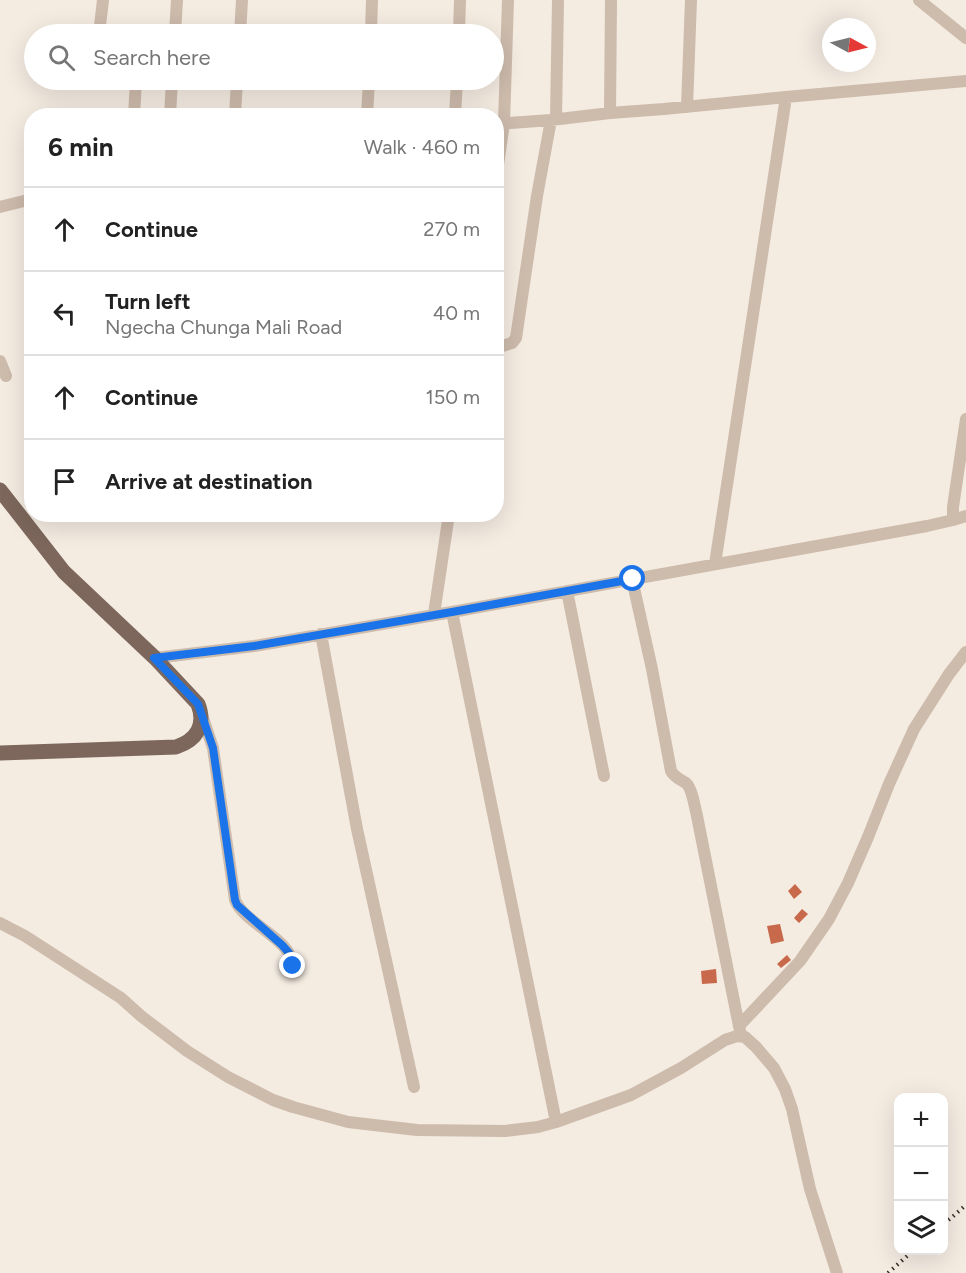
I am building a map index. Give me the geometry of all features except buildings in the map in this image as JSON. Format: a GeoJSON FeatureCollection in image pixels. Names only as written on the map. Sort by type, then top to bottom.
{"type":"FeatureCollection","features":[{"type":"Feature","properties":{"kind":"main road"},"geometry":{"type":"LineString","coordinates":[[0,490],[24,521]]}},
{"type":"Feature","properties":{"kind":"main road"},"geometry":{"type":"LineString","coordinates":[[0,753],[176,747],[193,739],[202,714],[198,704],[154,658],[64,572],[25,522]]}},
{"type":"Feature","properties":{"kind":"street"},"geometry":{"type":"LineString","coordinates":[[100,24],[103,0]]}},
{"type":"Feature","properties":{"kind":"street"},"geometry":{"type":"LineString","coordinates":[[176,24],[177,0]]}},
{"type":"Feature","properties":{"kind":"street"},"geometry":{"type":"LineString","coordinates":[[241,24],[242,0]]}},
{"type":"Feature","properties":{"kind":"street"},"geometry":{"type":"LineString","coordinates":[[371,24],[372,0]]}},
{"type":"Feature","properties":{"kind":"street"},"geometry":{"type":"LineString","coordinates":[[459,24],[460,0]]}},
{"type":"Feature","properties":{"kind":"street"},"geometry":{"type":"LineString","coordinates":[[504,62],[508,0]]}},
{"type":"Feature","properties":{"kind":"street"},"geometry":{"type":"LineString","coordinates":[[504,346],[512,343],[516,338],[537,195],[554,119],[558,0]]}},
{"type":"Feature","properties":{"kind":"street"},"geometry":{"type":"LineString","coordinates":[[610,113],[611,0]]}},
{"type":"Feature","properties":{"kind":"street"},"geometry":{"type":"LineString","coordinates":[[687,107],[691,0]]}},
{"type":"Feature","properties":{"kind":"street"},"geometry":{"type":"LineString","coordinates":[[919,0],[966,39]]}},
{"type":"Feature","properties":{"kind":"street"},"geometry":{"type":"LineString","coordinates":[[504,123],[966,81]]}},
{"type":"Feature","properties":{"kind":"street"},"geometry":{"type":"LineString","coordinates":[[134,108],[135,90]]}},
{"type":"Feature","properties":{"kind":"street"},"geometry":{"type":"LineString","coordinates":[[170,108],[171,90]]}},
{"type":"Feature","properties":{"kind":"street"},"geometry":{"type":"LineString","coordinates":[[235,108],[236,90]]}},
{"type":"Feature","properties":{"kind":"street"},"geometry":{"type":"LineString","coordinates":[[367,108],[368,90]]}},
{"type":"Feature","properties":{"kind":"street"},"geometry":{"type":"LineString","coordinates":[[455,108],[456,90]]}},
{"type":"Feature","properties":{"kind":"street"},"geometry":{"type":"LineString","coordinates":[[501,108],[502,90]]}},
{"type":"Feature","properties":{"kind":"street"},"geometry":{"type":"LineString","coordinates":[[715,564],[786,97]]}},
{"type":"Feature","properties":{"kind":"street"},"geometry":{"type":"LineString","coordinates":[[0,207],[24,201]]}},
{"type":"Feature","properties":{"kind":"street"},"geometry":{"type":"LineString","coordinates":[[0,361],[6,376]]}},
{"type":"Feature","properties":{"kind":"street"},"geometry":{"type":"LineString","coordinates":[[953,520],[966,419]]}},
{"type":"Feature","properties":{"kind":"street"},"geometry":{"type":"LineString","coordinates":[[154,658],[254,646],[452,612],[927,526],[966,516]]}},
{"type":"Feature","properties":{"kind":"street"},"geometry":{"type":"LineString","coordinates":[[434,614],[448,522]]}},
{"type":"Feature","properties":{"kind":"street"},"geometry":{"type":"LineString","coordinates":[[633,579],[671,771],[675,777],[689,787],[697,816],[740,1031],[774,1068],[785,1089],[792,1109],[810,1189],[837,1273]]}},
{"type":"Feature","properties":{"kind":"street"},"geometry":{"type":"LineString","coordinates":[[567,591],[604,776]]}},
{"type":"Feature","properties":{"kind":"street"},"geometry":{"type":"LineString","coordinates":[[452,612],[556,1122]]}},
{"type":"Feature","properties":{"kind":"street"},"geometry":{"type":"LineString","coordinates":[[321,634],[357,829],[414,1087]]}},
{"type":"Feature","properties":{"kind":"street"},"geometry":{"type":"LineString","coordinates":[[0,923],[25,936],[121,998],[187,1051],[228,1077],[273,1100],[348,1122],[417,1130],[505,1131],[556,1122],[632,1095],[740,1031],[800,961],[829,919],[848,883],[914,729],[966,652]]}},
{"type":"Feature","properties":{"kind":"street"},"geometry":{"type":"LineString","coordinates":[[202,714],[213,748],[235,900],[241,910],[282,945],[289,953],[293,966]]}},
{"type":"Feature","properties":{"kind":"railway"},"geometry":{"type":"LineString","coordinates":[[948,1221],[966,1205]]}},
{"type":"Feature","properties":{"kind":"railway"},"geometry":{"type":"LineString","coordinates":[[888,1273],[908,1255]]}},
{"type":"Feature","properties":{"kind":"route"},"geometry":{"type":"LineString","coordinates":[[293,966],[289,953],[282,945],[237,905],[213,748],[202,714],[198,704],[154,658],[254,646],[633,579]]}}]}
